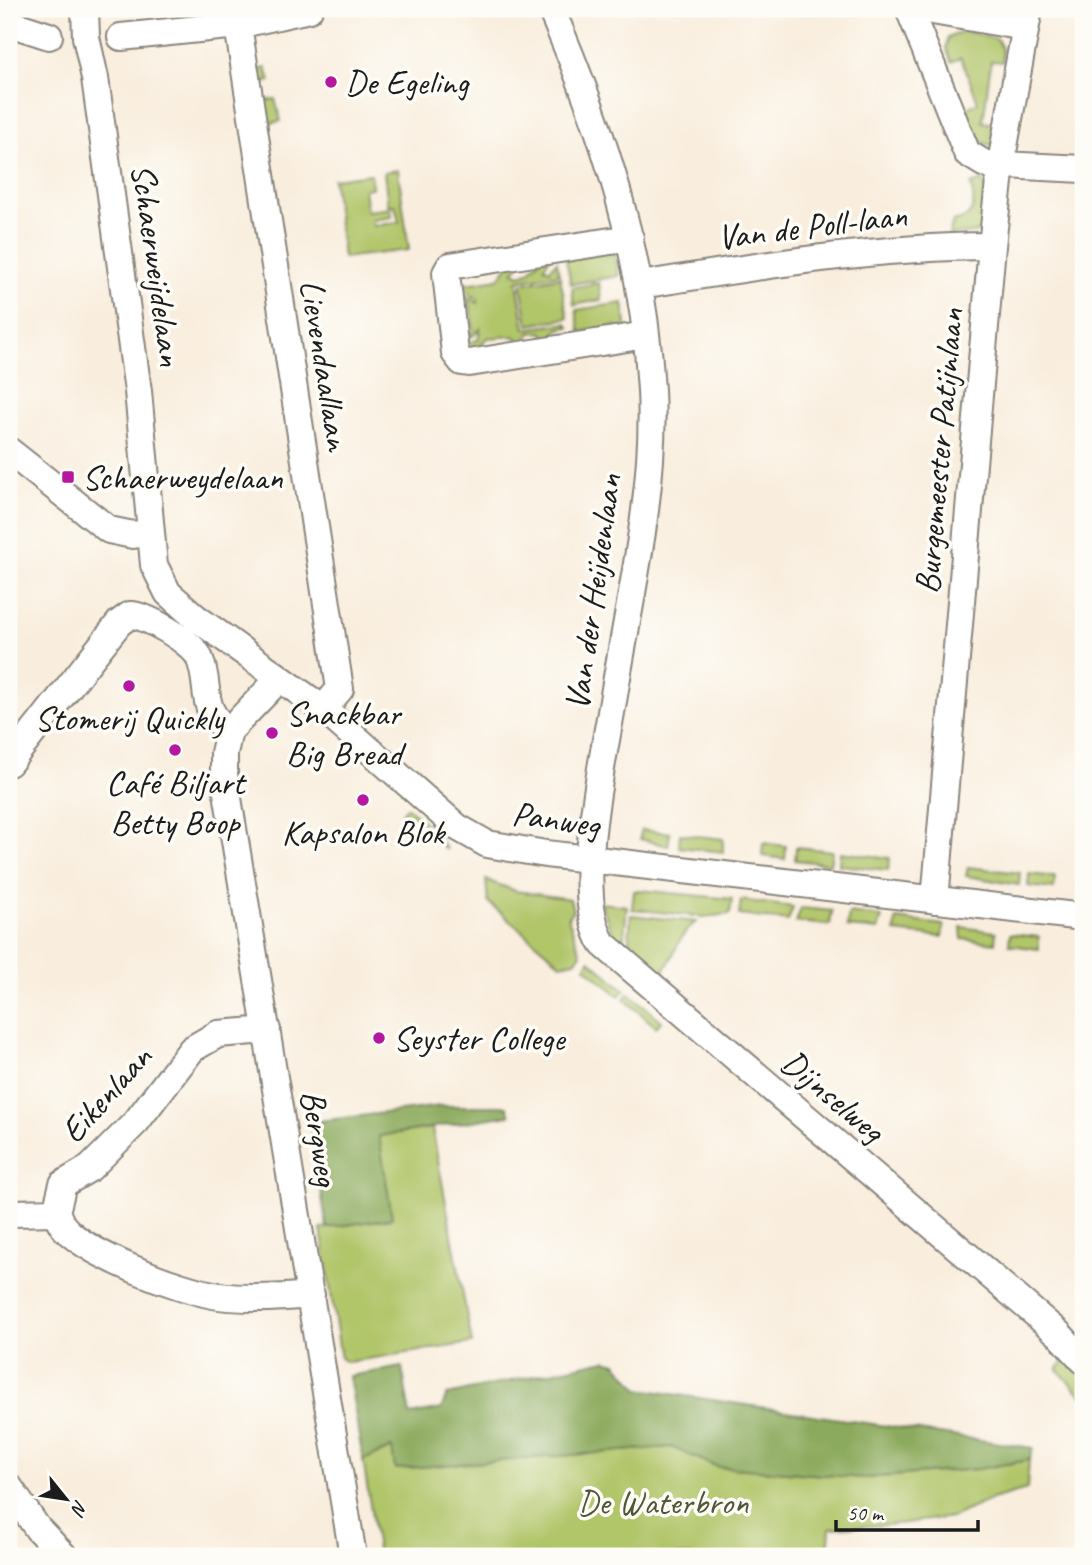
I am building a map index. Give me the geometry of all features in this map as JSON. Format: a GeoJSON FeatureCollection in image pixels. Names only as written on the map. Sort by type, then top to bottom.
{"type":"FeatureCollection","features":[{"type":"Feature","properties":{"kind":"street","name":"Schaerweijdelaan"},"geometry":{"type":"LineString","coordinates":[[85,9],[86,37],[95,78],[138,391],[150,496],[151,532]]}},
{"type":"Feature","properties":{"kind":"street"},"geometry":{"type":"LineString","coordinates":[[121,37],[238,26],[309,9]]}},
{"type":"Feature","properties":{"kind":"street","name":"Van der Heijdenlaan"},"geometry":{"type":"LineString","coordinates":[[551,9],[605,148],[630,238],[641,285],[651,393],[641,526],[590,859]]}},
{"type":"Feature","properties":{"kind":"street"},"geometry":{"type":"LineString","coordinates":[[909,9],[967,153],[985,164],[1083,169]]}},
{"type":"Feature","properties":{"kind":"street"},"geometry":{"type":"LineString","coordinates":[[921,9],[1027,18]]}},
{"type":"Feature","properties":{"kind":"street","name":"Burgemeester Patijnlaan"},"geometry":{"type":"LineString","coordinates":[[935,900],[992,246],[1001,163],[1027,18]]}},
{"type":"Feature","properties":{"kind":"street"},"geometry":{"type":"LineString","coordinates":[[9,23],[49,36]]}},
{"type":"Feature","properties":{"kind":"street","name":"Lievendaallaan"},"geometry":{"type":"LineString","coordinates":[[238,26],[340,689],[323,709]]}},
{"type":"Feature","properties":{"kind":"street"},"geometry":{"type":"LineString","coordinates":[[630,238],[450,266],[446,273],[455,353],[462,362],[469,363],[646,335]]}},
{"type":"Feature","properties":{"kind":"street","name":"Van de Poll-laan"},"geometry":{"type":"LineString","coordinates":[[641,285],[791,261],[916,247],[992,246]]}},
{"type":"Feature","properties":{"kind":"street"},"geometry":{"type":"LineString","coordinates":[[9,451],[108,530],[133,536],[151,532]]}},
{"type":"Feature","properties":{"kind":"street","name":"Panweg"},"geometry":{"type":"LineString","coordinates":[[151,532],[154,565],[168,593],[195,617],[323,709],[457,827],[487,844],[590,859],[1083,917]]}},
{"type":"Feature","properties":{"kind":"street"},"geometry":{"type":"LineString","coordinates":[[9,763],[120,623],[130,615],[146,617],[192,649],[199,657],[209,712],[229,731],[279,679]]}},
{"type":"Feature","properties":{"kind":"street","name":"Bergweg"},"geometry":{"type":"LineString","coordinates":[[229,731],[224,753],[224,774],[353,1556]]}},
{"type":"Feature","properties":{"kind":"street","name":"Dijnselweg"},"geometry":{"type":"LineString","coordinates":[[590,859],[590,911],[595,932],[603,944],[1048,1325],[1083,1360]]}},
{"type":"Feature","properties":{"kind":"street","name":"Eikenlaan"},"geometry":{"type":"LineString","coordinates":[[56,1212],[63,1184],[90,1168],[136,1122],[192,1049],[218,1034],[267,1030]]}},
{"type":"Feature","properties":{"kind":"street"},"geometry":{"type":"LineString","coordinates":[[10,1214],[56,1212],[63,1226],[81,1241],[143,1273],[216,1295],[251,1299],[311,1295]]}},
{"type":"Feature","properties":{"kind":"street"},"geometry":{"type":"LineString","coordinates":[[9,1488],[38,1529],[64,1556]]}},
{"type":"Feature","properties":{"kind":"green space"},"geometry":{"type":"Polygon","coordinates":[[[964,31],[997,39],[1002,48],[1003,62],[991,61],[983,122],[1000,125],[995,145],[988,145],[977,139],[971,129],[964,110],[978,102],[961,58],[951,62],[946,47],[948,38],[964,31]]]}},
{"type":"Feature","properties":{"kind":"green space"},"geometry":{"type":"Polygon","coordinates":[[[266,68],[270,81],[256,85],[259,102],[275,99],[281,121],[259,125],[251,72],[266,68]]]}},
{"type":"Feature","properties":{"kind":"green space"},"geometry":{"type":"Polygon","coordinates":[[[398,170],[409,250],[343,258],[333,179],[371,174],[372,188],[364,189],[367,211],[391,208],[392,217],[373,220],[373,226],[399,222],[395,205],[388,205],[384,172],[398,170]]]}},
{"type":"Feature","properties":{"kind":"green space"},"geometry":{"type":"Polygon","coordinates":[[[983,181],[992,204],[986,226],[975,233],[949,235],[953,222],[966,217],[972,209],[971,185],[983,181]]]}},
{"type":"Feature","properties":{"kind":"green space"},"geometry":{"type":"Polygon","coordinates":[[[614,250],[619,276],[571,284],[566,259],[614,250]]]}},
{"type":"Feature","properties":{"kind":"green space"},"geometry":{"type":"Polygon","coordinates":[[[550,257],[544,267],[549,270],[557,261],[559,274],[517,281],[525,329],[567,323],[569,327],[559,329],[548,343],[542,344],[546,336],[541,332],[531,333],[520,347],[513,348],[518,340],[514,336],[487,338],[472,355],[462,344],[478,340],[480,329],[473,336],[462,338],[461,328],[470,334],[473,330],[470,303],[453,291],[454,288],[478,303],[478,299],[452,282],[457,281],[460,285],[498,279],[511,262],[521,261],[514,272],[520,275],[529,272],[541,258],[550,257]]]}},
{"type":"Feature","properties":{"kind":"green space"},"geometry":{"type":"Polygon","coordinates":[[[560,277],[568,318],[528,325],[521,284],[560,277]]]}},
{"type":"Feature","properties":{"kind":"green space"},"geometry":{"type":"Polygon","coordinates":[[[599,283],[601,300],[574,305],[572,288],[599,283]]]}},
{"type":"Feature","properties":{"kind":"green space"},"geometry":{"type":"Polygon","coordinates":[[[623,303],[627,331],[618,334],[617,326],[580,332],[576,310],[623,303]]]}},
{"type":"Feature","properties":{"kind":"green space"},"geometry":{"type":"Polygon","coordinates":[[[407,807],[434,831],[447,850],[402,812],[407,807]]]}},
{"type":"Feature","properties":{"kind":"green space"},"geometry":{"type":"Polygon","coordinates":[[[641,830],[670,833],[668,846],[640,839],[641,830]]]}},
{"type":"Feature","properties":{"kind":"green space"},"geometry":{"type":"Polygon","coordinates":[[[680,834],[723,839],[723,852],[679,847],[680,834]]]}},
{"type":"Feature","properties":{"kind":"green space"},"geometry":{"type":"Polygon","coordinates":[[[763,843],[786,846],[785,859],[762,856],[763,843]]]}},
{"type":"Feature","properties":{"kind":"green space"},"geometry":{"type":"Polygon","coordinates":[[[796,847],[832,851],[830,864],[795,860],[796,847]]]}},
{"type":"Feature","properties":{"kind":"green space"},"geometry":{"type":"Polygon","coordinates":[[[840,852],[890,858],[888,870],[839,865],[840,852]]]}},
{"type":"Feature","properties":{"kind":"green space"},"geometry":{"type":"Polygon","coordinates":[[[968,867],[1020,873],[1019,885],[966,876],[968,867]]]}},
{"type":"Feature","properties":{"kind":"green space"},"geometry":{"type":"Polygon","coordinates":[[[1029,874],[1055,877],[1054,889],[1028,886],[1029,874]]]}},
{"type":"Feature","properties":{"kind":"green space"},"geometry":{"type":"Polygon","coordinates":[[[486,880],[516,891],[570,899],[573,910],[568,918],[581,954],[575,961],[561,964],[488,902],[486,880]]]}},
{"type":"Feature","properties":{"kind":"green space"},"geometry":{"type":"Polygon","coordinates":[[[634,891],[732,899],[730,914],[705,917],[632,909],[634,891]]]}},
{"type":"Feature","properties":{"kind":"green space"},"geometry":{"type":"Polygon","coordinates":[[[741,900],[793,907],[788,921],[739,915],[741,900]]]}},
{"type":"Feature","properties":{"kind":"green space"},"geometry":{"type":"Polygon","coordinates":[[[601,903],[627,906],[623,944],[611,931],[601,903]]]}},
{"type":"Feature","properties":{"kind":"green space"},"geometry":{"type":"Polygon","coordinates":[[[801,908],[832,911],[830,925],[796,922],[801,908]]]}},
{"type":"Feature","properties":{"kind":"green space"},"geometry":{"type":"Polygon","coordinates":[[[849,913],[882,917],[878,930],[847,927],[849,913]]]}},
{"type":"Feature","properties":{"kind":"green space"},"geometry":{"type":"Polygon","coordinates":[[[631,915],[696,922],[684,934],[661,975],[628,948],[631,915]]]}},
{"type":"Feature","properties":{"kind":"green space"},"geometry":{"type":"Polygon","coordinates":[[[896,919],[944,925],[942,937],[895,932],[896,919]]]}},
{"type":"Feature","properties":{"kind":"green space"},"geometry":{"type":"Polygon","coordinates":[[[961,927],[996,932],[995,943],[962,939],[961,927]]]}},
{"type":"Feature","properties":{"kind":"green space"},"geometry":{"type":"Polygon","coordinates":[[[1010,934],[1039,937],[1039,949],[1009,945],[1010,934]]]}},
{"type":"Feature","properties":{"kind":"green space"},"geometry":{"type":"Polygon","coordinates":[[[590,960],[625,990],[619,996],[585,967],[590,960]]]}},
{"type":"Feature","properties":{"kind":"green space"},"geometry":{"type":"Polygon","coordinates":[[[629,993],[662,1021],[656,1027],[624,999],[629,993]]]}},
{"type":"Feature","properties":{"kind":"green space"},"geometry":{"type":"Polygon","coordinates":[[[441,1106],[507,1106],[510,1115],[379,1136],[392,1218],[327,1228],[310,1122],[441,1106]]]}},
{"type":"Feature","properties":{"kind":"green space"},"geometry":{"type":"Polygon","coordinates":[[[432,1128],[472,1343],[348,1362],[341,1359],[321,1229],[392,1218],[379,1136],[432,1128]]]}},
{"type":"Feature","properties":{"kind":"green space"},"geometry":{"type":"Polygon","coordinates":[[[1066,1359],[1083,1375],[1083,1397],[1057,1369],[1066,1359]]]}},
{"type":"Feature","properties":{"kind":"green space"},"geometry":{"type":"Polygon","coordinates":[[[605,1360],[616,1363],[639,1389],[1033,1448],[1029,1460],[978,1469],[865,1478],[718,1467],[671,1447],[395,1469],[392,1448],[363,1460],[349,1376],[402,1367],[410,1415],[441,1409],[447,1395],[605,1360]]]}},
{"type":"Feature","properties":{"kind":"green space","name":"De Waterbron"},"geometry":{"type":"Polygon","coordinates":[[[671,1447],[718,1467],[865,1478],[978,1469],[1029,1460],[1027,1489],[992,1499],[952,1517],[888,1525],[830,1528],[828,1556],[378,1556],[363,1460],[393,1448],[396,1469],[671,1447]]]}},
{"type":"Feature","properties":{"kind":"place","name":"De Egeling"},"geometry":{"type":"Point","coordinates":[331,82]}},
{"type":"Feature","properties":{"kind":"place","name":"Schaerweydelaan"},"geometry":{"type":"Point","coordinates":[68,477]}},
{"type":"Feature","properties":{"kind":"place","name":"Stomerij Quickly"},"geometry":{"type":"Point","coordinates":[129,686]}},
{"type":"Feature","properties":{"kind":"place","name":"Snackbar Big Bread"},"geometry":{"type":"Point","coordinates":[272,733]}},
{"type":"Feature","properties":{"kind":"place","name":"Café Biljart Betty Boop"},"geometry":{"type":"Point","coordinates":[175,750]}},
{"type":"Feature","properties":{"kind":"place","name":"Kapsalon Blok"},"geometry":{"type":"Point","coordinates":[363,800]}},
{"type":"Feature","properties":{"kind":"place","name":"Seyster College"},"geometry":{"type":"Point","coordinates":[379,1038]}}]}
